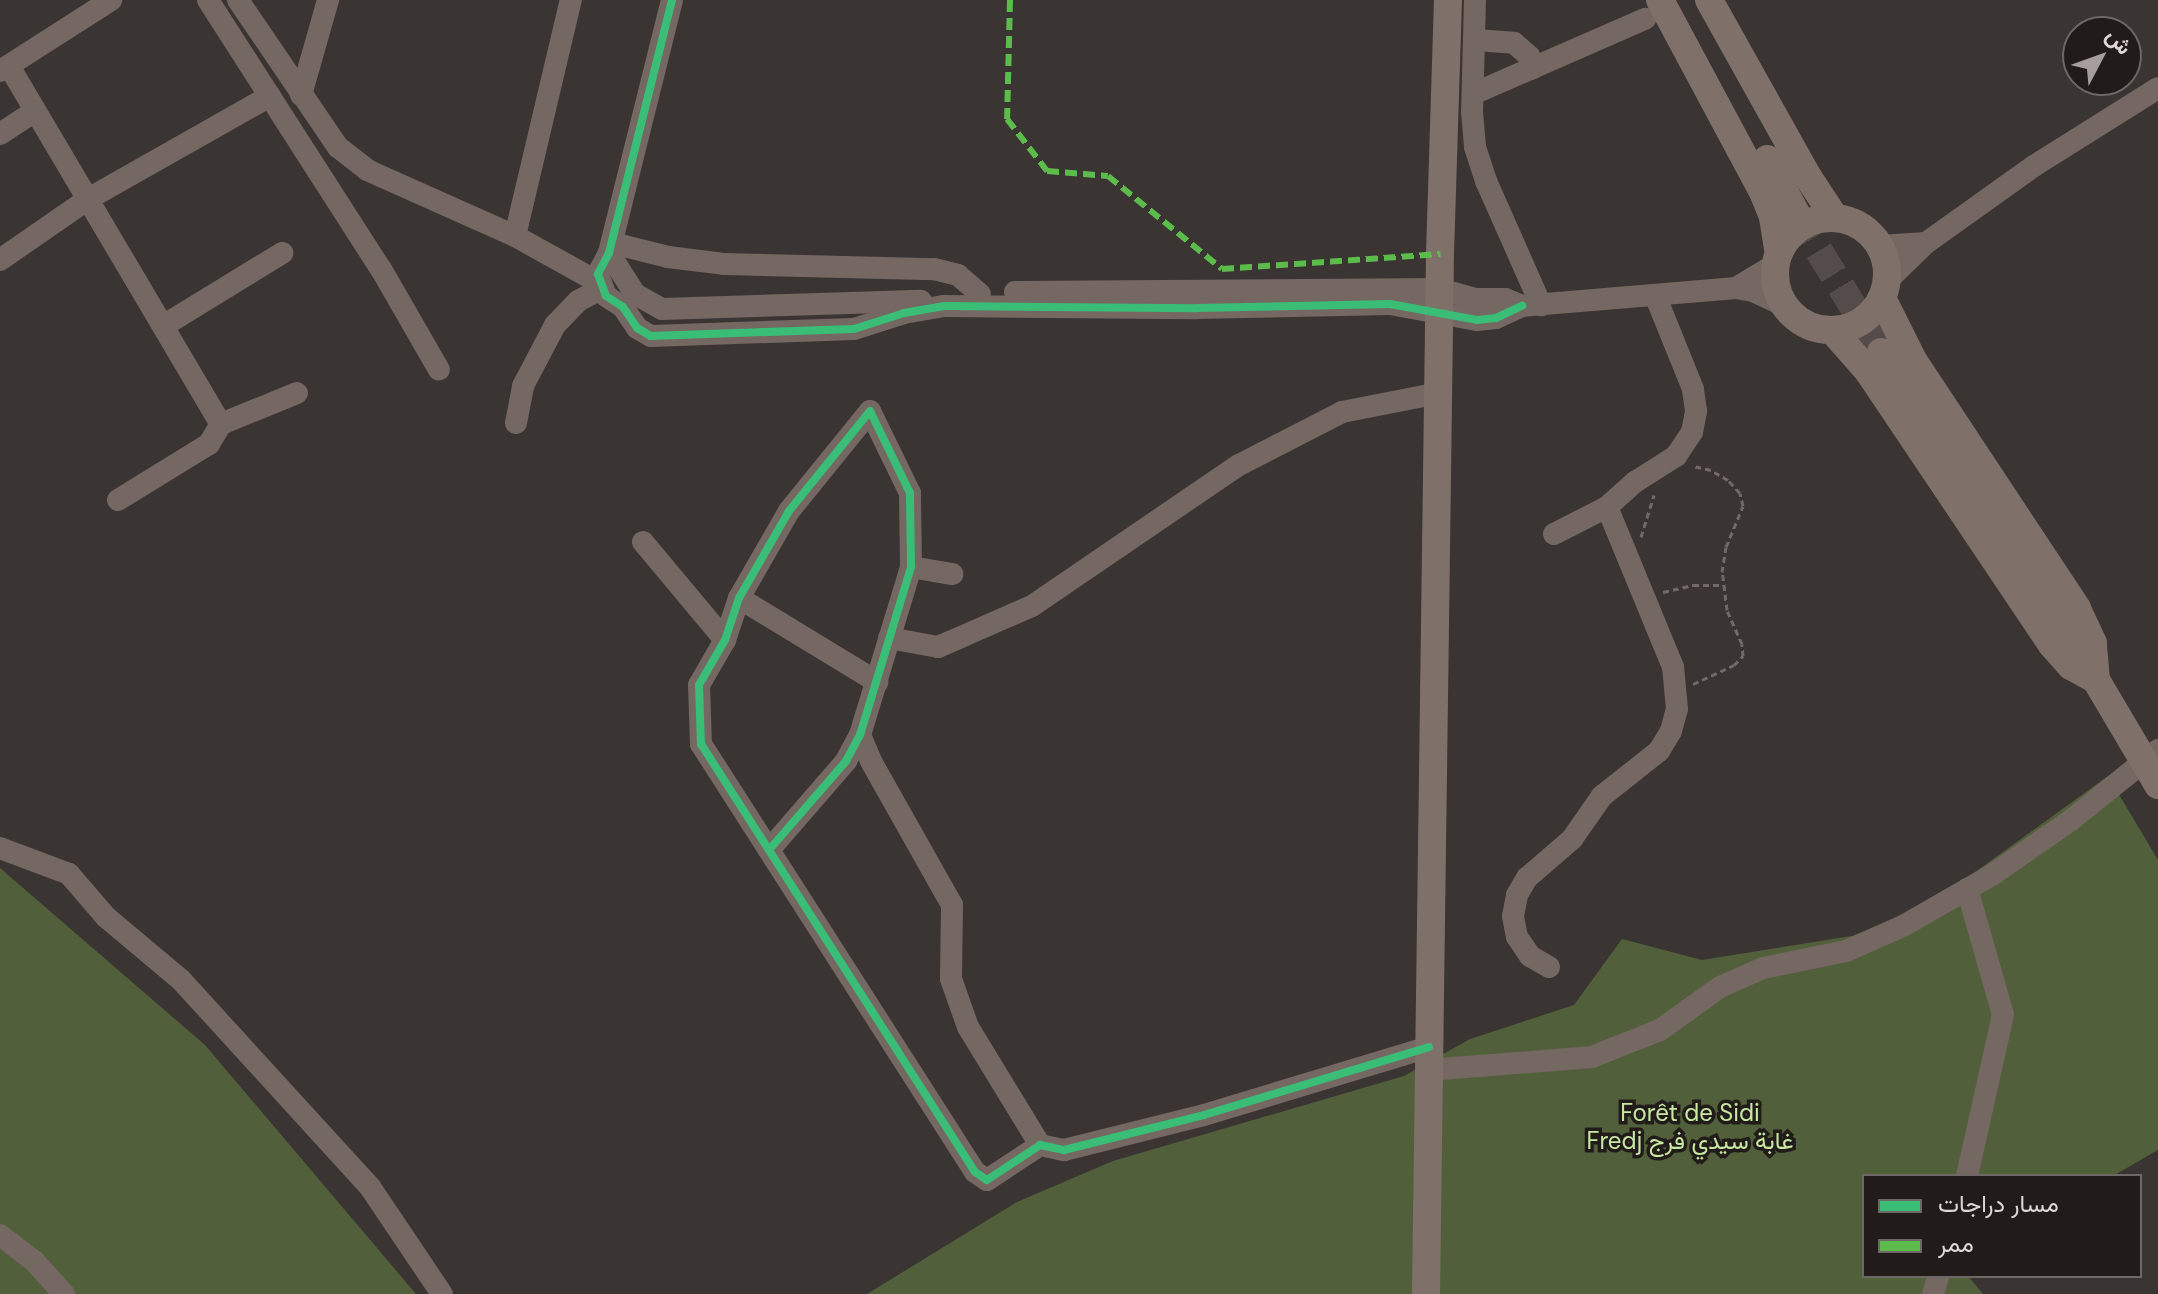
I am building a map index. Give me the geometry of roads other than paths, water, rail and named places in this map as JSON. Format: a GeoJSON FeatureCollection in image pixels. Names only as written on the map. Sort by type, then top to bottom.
{"type":"FeatureCollection","features":[{"type":"Feature","properties":{"kind":"main road"},"geometry":{"type":"LineString","coordinates":[[1426,1294],[1440,301],[1448,0]]}},
{"type":"Feature","properties":{"kind":"main road"},"geometry":{"type":"LineString","coordinates":[[1680,0],[1797,215]]}},
{"type":"Feature","properties":{"kind":"main road"},"geometry":{"type":"LineString","coordinates":[[1709,0],[1808,177],[1835,218]]}},
{"type":"Feature","properties":{"kind":"main road"},"geometry":{"type":"LineString","coordinates":[[1652,10],[1769,204],[1778,259],[1777,290],[1785,306],[1814,327],[1832,330],[1862,321],[1884,289]]}},
{"type":"Feature","properties":{"kind":"main road"},"geometry":{"type":"LineString","coordinates":[[1778,259],[1788,238],[1801,226],[1817,219],[1835,218],[1861,227],[1879,246],[1886,263],[1884,289],[1904,347],[2077,608],[2093,643],[2096,680]]}},
{"type":"Feature","properties":{"kind":"main road"},"geometry":{"type":"LineString","coordinates":[[1832,330],[1868,371],[2052,645],[2071,666],[2096,680]]}},
{"type":"Feature","properties":{"kind":"main road"},"geometry":{"type":"LineString","coordinates":[[1881,352],[2153,765]]}},
{"type":"Feature","properties":{"kind":"street"},"geometry":{"type":"LineString","coordinates":[[111,0],[4,68],[35,111],[221,424]]}},
{"type":"Feature","properties":{"kind":"street"},"geometry":{"type":"LineString","coordinates":[[208,0],[381,269],[439,370]]}},
{"type":"Feature","properties":{"kind":"street"},"geometry":{"type":"LineString","coordinates":[[238,0],[338,147],[367,170],[515,236],[600,286],[623,307],[637,328],[659,337],[854,329],[904,313],[944,306],[1198,299],[1505,299],[1532,306],[1736,288],[1753,291],[1785,306]]}},
{"type":"Feature","properties":{"kind":"street"},"geometry":{"type":"LineString","coordinates":[[301,95],[328,0]]}},
{"type":"Feature","properties":{"kind":"street"},"geometry":{"type":"LineString","coordinates":[[515,236],[571,0]]}},
{"type":"Feature","properties":{"kind":"street"},"geometry":{"type":"LineString","coordinates":[[600,286],[599,266],[610,248],[672,0]]}},
{"type":"Feature","properties":{"kind":"street"},"geometry":{"type":"LineString","coordinates":[[1475,0],[1473,130],[1480,164],[1532,306]]}},
{"type":"Feature","properties":{"kind":"street"},"geometry":{"type":"LineString","coordinates":[[1473,94],[1532,69],[1652,10]]}},
{"type":"Feature","properties":{"kind":"street"},"geometry":{"type":"LineString","coordinates":[[1475,40],[1514,43],[1529,56],[1532,69]]}},
{"type":"Feature","properties":{"kind":"street"},"geometry":{"type":"LineString","coordinates":[[1884,289],[1926,243],[2060,147],[2158,88]]}},
{"type":"Feature","properties":{"kind":"street"},"geometry":{"type":"LineString","coordinates":[[0,260],[88,199],[270,96]]}},
{"type":"Feature","properties":{"kind":"street"},"geometry":{"type":"LineString","coordinates":[[0,134],[35,111]]}},
{"type":"Feature","properties":{"kind":"street"},"geometry":{"type":"LineString","coordinates":[[1879,246],[1926,243]]}},
{"type":"Feature","properties":{"kind":"street"},"geometry":{"type":"LineString","coordinates":[[610,248],[724,264],[934,269],[958,275],[980,294]]}},
{"type":"Feature","properties":{"kind":"street"},"geometry":{"type":"LineString","coordinates":[[610,248],[635,294],[662,309],[925,301],[980,294],[1198,299]]}},
{"type":"Feature","properties":{"kind":"street"},"geometry":{"type":"LineString","coordinates":[[163,326],[282,253]]}},
{"type":"Feature","properties":{"kind":"street"},"geometry":{"type":"LineString","coordinates":[[1736,288],[1778,259]]}},
{"type":"Feature","properties":{"kind":"street"},"geometry":{"type":"LineString","coordinates":[[516,423],[523,386],[555,325],[578,301],[600,286]]}},
{"type":"Feature","properties":{"kind":"street"},"geometry":{"type":"LineString","coordinates":[[1554,534],[1607,507],[1624,490],[1675,465],[1688,442],[1696,411],[1693,389],[1655,295]]}},
{"type":"Feature","properties":{"kind":"street"},"geometry":{"type":"LineString","coordinates":[[118,500],[209,444],[221,424],[297,393]]}},
{"type":"Feature","properties":{"kind":"street"},"geometry":{"type":"LineString","coordinates":[[889,638],[938,647],[976,631],[1032,606],[1239,465],[1342,412],[1439,393]]}},
{"type":"Feature","properties":{"kind":"street"},"geometry":{"type":"LineString","coordinates":[[769,850],[846,761],[860,735],[911,567],[910,493],[870,411],[789,511],[739,598],[725,640],[699,685],[701,744],[975,1172],[987,1180],[1040,1145],[1064,1150],[1429,1058],[1592,1057],[1660,1030],[1720,987],[1763,968],[1846,951],[1903,926],[1967,889],[2153,765]]}},
{"type":"Feature","properties":{"kind":"street"},"geometry":{"type":"LineString","coordinates":[[1549,967],[1530,956],[1517,937],[1513,916],[1517,895],[1527,878],[1572,839],[1602,796],[1659,751],[1675,720],[1678,686],[1607,507]]}},
{"type":"Feature","properties":{"kind":"street"},"geometry":{"type":"LineString","coordinates":[[643,542],[725,640]]}},
{"type":"Feature","properties":{"kind":"street"},"geometry":{"type":"LineString","coordinates":[[911,567],[952,574]]}},
{"type":"Feature","properties":{"kind":"street"},"geometry":{"type":"LineString","coordinates":[[739,598],[877,682]]}},
{"type":"Feature","properties":{"kind":"street"},"geometry":{"type":"LineString","coordinates":[[860,735],[872,763],[952,905],[951,979],[968,1027],[1040,1145]]}},
{"type":"Feature","properties":{"kind":"street"},"geometry":{"type":"LineString","coordinates":[[2,852],[69,874],[106,917],[181,980],[370,1187],[442,1294]]}},
{"type":"Feature","properties":{"kind":"street"},"geometry":{"type":"LineString","coordinates":[[1967,889],[2003,1015],[1967,1174]]}},
{"type":"Feature","properties":{"kind":"street"},"geometry":{"type":"LineString","coordinates":[[0,1235],[34,1261],[64,1294]]}},
{"type":"Feature","properties":{"kind":"tunnel"},"geometry":{"type":"LineString","coordinates":[[1797,215],[1881,352]]}},
{"type":"Feature","properties":{"kind":"park label","name":"Forêt de Sidi Fredj غابة سيدي فرج"},"geometry":{"type":"Point","coordinates":[1690,1127]}}]}
